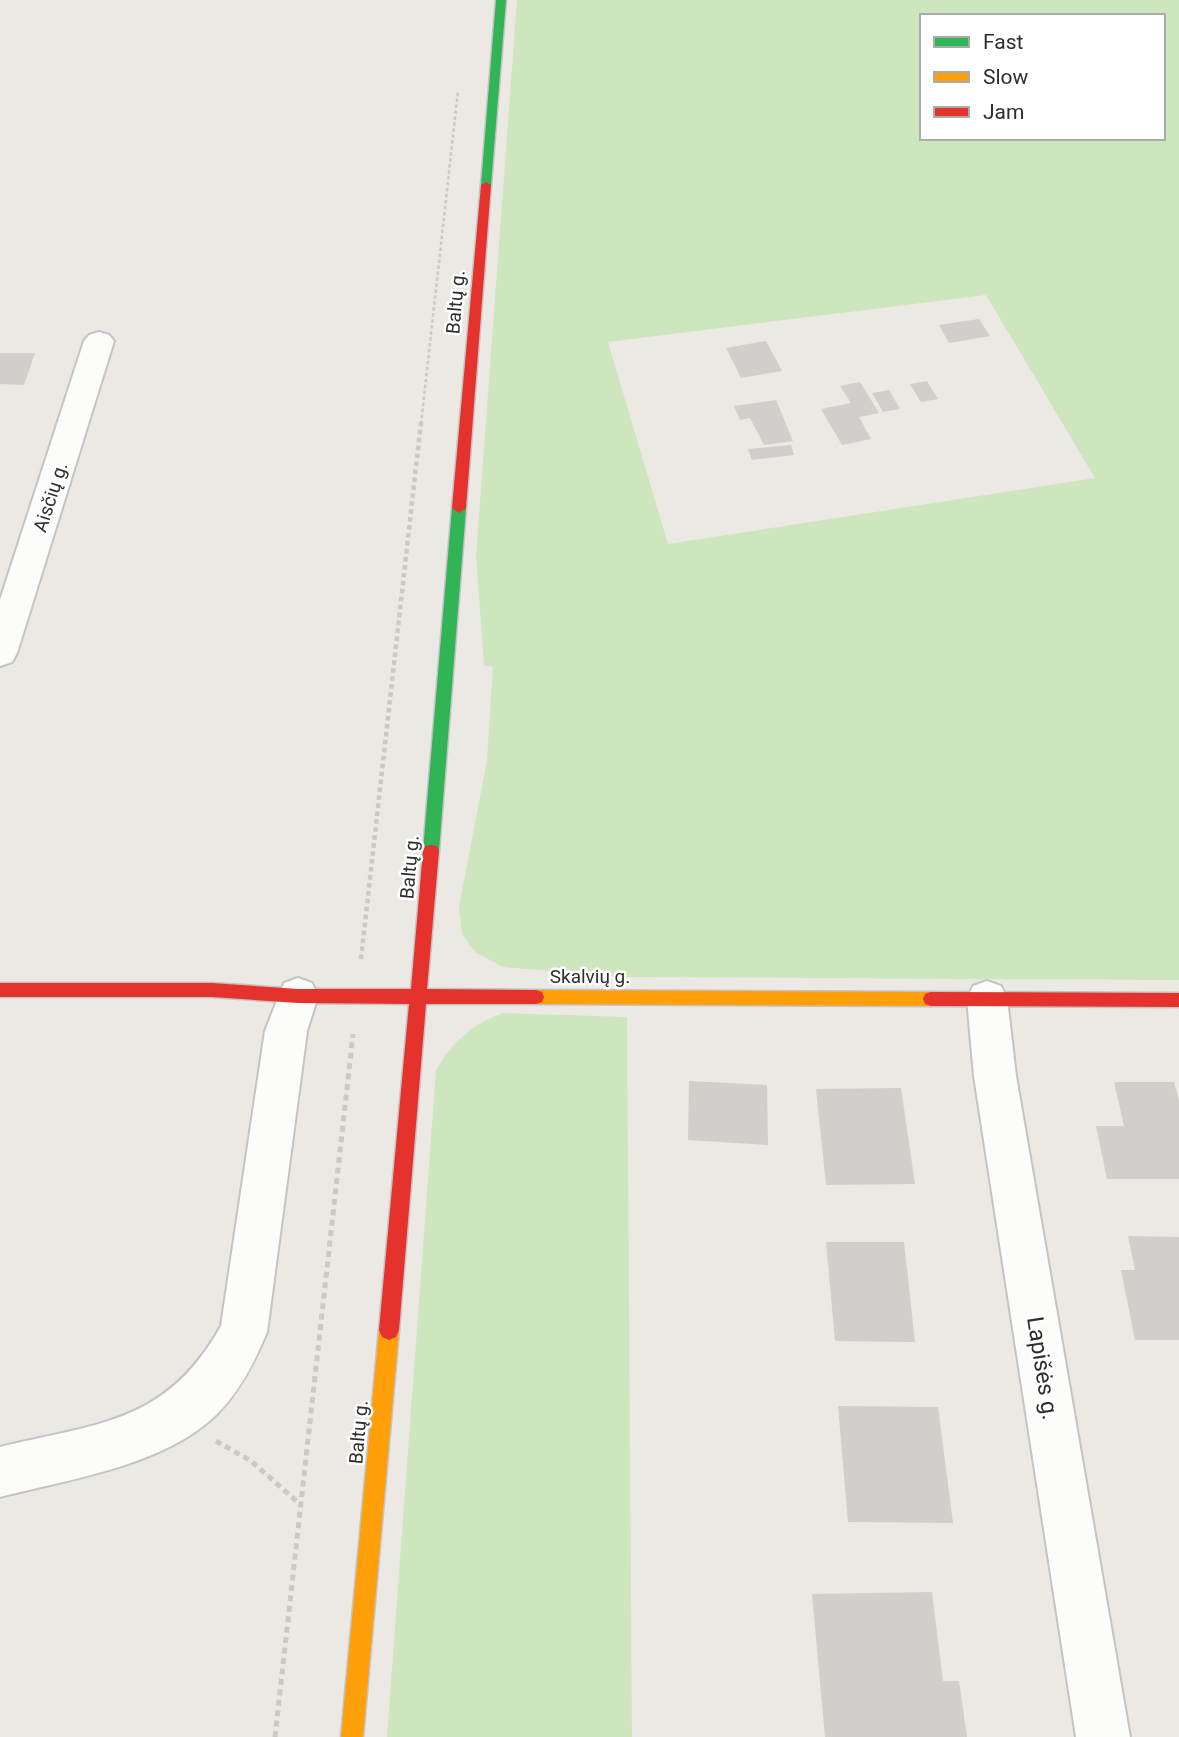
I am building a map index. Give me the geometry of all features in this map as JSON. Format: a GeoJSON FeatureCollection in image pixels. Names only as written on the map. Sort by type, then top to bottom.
{"type":"FeatureCollection","features":[{"type":"Feature","properties":{"kind":"main road","name":"Baltų g."},"geometry":{"type":"LineString","coordinates":[[352,1737],[419,996],[502,0]]}},
{"type":"Feature","properties":{"kind":"main road","name":"Skalvių g."},"geometry":{"type":"LineString","coordinates":[[0,990],[212,990],[298,996],[1179,1000]]}},
{"type":"Feature","properties":{"kind":"street","name":"Aisčių g."},"geometry":{"type":"LineString","coordinates":[[0,653],[99,341]]}},
{"type":"Feature","properties":{"kind":"street"},"geometry":{"type":"LineString","coordinates":[[0,1472],[147,1433],[192,1405],[223,1370],[244,1332],[286,1031],[298,996]]}},
{"type":"Feature","properties":{"kind":"street","name":"Lapišės g."},"geometry":{"type":"LineString","coordinates":[[987,999],[995,1076],[1103,1737]]}},
{"type":"Feature","properties":{"kind":"path"},"geometry":{"type":"LineString","coordinates":[[275,1737],[459,83]]}},
{"type":"Feature","properties":{"kind":"path"},"geometry":{"type":"LineString","coordinates":[[162,1424],[195,1433],[229,1447],[258,1467],[301,1505]]}},
{"type":"Feature","properties":{"kind":"green space"},"geometry":{"type":"Polygon","coordinates":[[[517,0],[1179,0],[1179,980],[626,977],[503,967],[475,952],[462,934],[459,907],[487,760],[493,667],[484,665],[476,556],[517,0]],[[986,295],[608,342],[668,544],[1095,478],[986,295]]]}},
{"type":"Feature","properties":{"kind":"green space"},"geometry":{"type":"Polygon","coordinates":[[[503,1013],[627,1017],[632,1737],[387,1737],[436,1070],[464,1035],[503,1013]]]}},
{"type":"Feature","properties":{"kind":"building"},"geometry":{"type":"Polygon","coordinates":[[[979,319],[990,336],[949,343],[939,325],[979,319]]]}},
{"type":"Feature","properties":{"kind":"building"},"geometry":{"type":"Polygon","coordinates":[[[766,341],[782,371],[741,378],[726,348],[766,341]]]}},
{"type":"Feature","properties":{"kind":"building"},"geometry":{"type":"Polygon","coordinates":[[[0,353],[35,353],[24,385],[0,384],[0,353]]]}},
{"type":"Feature","properties":{"kind":"building"},"geometry":{"type":"Polygon","coordinates":[[[927,381],[938,399],[921,402],[910,384],[927,381]]]}},
{"type":"Feature","properties":{"kind":"building"},"geometry":{"type":"Polygon","coordinates":[[[860,382],[879,413],[859,417],[871,439],[842,445],[821,409],[851,403],[840,386],[860,382]]]}},
{"type":"Feature","properties":{"kind":"building"},"geometry":{"type":"Polygon","coordinates":[[[889,390],[900,409],[883,412],[872,393],[889,390]]]}},
{"type":"Feature","properties":{"kind":"building"},"geometry":{"type":"Polygon","coordinates":[[[776,400],[793,441],[764,445],[750,418],[740,420],[734,406],[776,400]]]}},
{"type":"Feature","properties":{"kind":"building"},"geometry":{"type":"Polygon","coordinates":[[[791,445],[794,455],[752,460],[748,449],[791,445]]]}},
{"type":"Feature","properties":{"kind":"building"},"geometry":{"type":"Polygon","coordinates":[[[689,1081],[767,1085],[768,1145],[688,1140],[689,1081]]]}},
{"type":"Feature","properties":{"kind":"building"},"geometry":{"type":"Polygon","coordinates":[[[1114,1082],[1174,1082],[1179,1101],[1179,1179],[1107,1179],[1096,1126],[1124,1126],[1114,1082]]]}},
{"type":"Feature","properties":{"kind":"building"},"geometry":{"type":"Polygon","coordinates":[[[901,1088],[915,1184],[826,1185],[816,1089],[901,1088]]]}},
{"type":"Feature","properties":{"kind":"building"},"geometry":{"type":"Polygon","coordinates":[[[1128,1236],[1179,1237],[1179,1340],[1135,1340],[1121,1270],[1135,1270],[1128,1236]]]}},
{"type":"Feature","properties":{"kind":"building"},"geometry":{"type":"Polygon","coordinates":[[[826,1242],[904,1242],[915,1342],[835,1341],[826,1242]]]}},
{"type":"Feature","properties":{"kind":"building"},"geometry":{"type":"Polygon","coordinates":[[[838,1406],[938,1407],[953,1523],[848,1522],[838,1406]]]}},
{"type":"Feature","properties":{"kind":"building"},"geometry":{"type":"Polygon","coordinates":[[[932,1592],[943,1681],[959,1681],[967,1737],[825,1737],[812,1594],[932,1592]]]}},
{"type":"Feature","properties":{"kind":"traffic: fast"},"geometry":{"type":"LineString","coordinates":[[486,185],[501,0]]}},
{"type":"Feature","properties":{"kind":"traffic: fast"},"geometry":{"type":"LineString","coordinates":[[431,851],[459,508]]}},
{"type":"Feature","properties":{"kind":"traffic: slow"},"geometry":{"type":"LineString","coordinates":[[536,997],[931,999]]}},
{"type":"Feature","properties":{"kind":"traffic: slow"},"geometry":{"type":"LineString","coordinates":[[352,1737],[389,1330]]}},
{"type":"Feature","properties":{"kind":"traffic: jam"},"geometry":{"type":"LineString","coordinates":[[459,508],[486,185]]}},
{"type":"Feature","properties":{"kind":"traffic: jam"},"geometry":{"type":"LineString","coordinates":[[389,1330],[431,851]]}},
{"type":"Feature","properties":{"kind":"traffic: jam"},"geometry":{"type":"LineString","coordinates":[[0,990],[212,990],[298,996],[536,997]]}},
{"type":"Feature","properties":{"kind":"traffic: jam"},"geometry":{"type":"LineString","coordinates":[[931,999],[1179,1000]]}}]}
